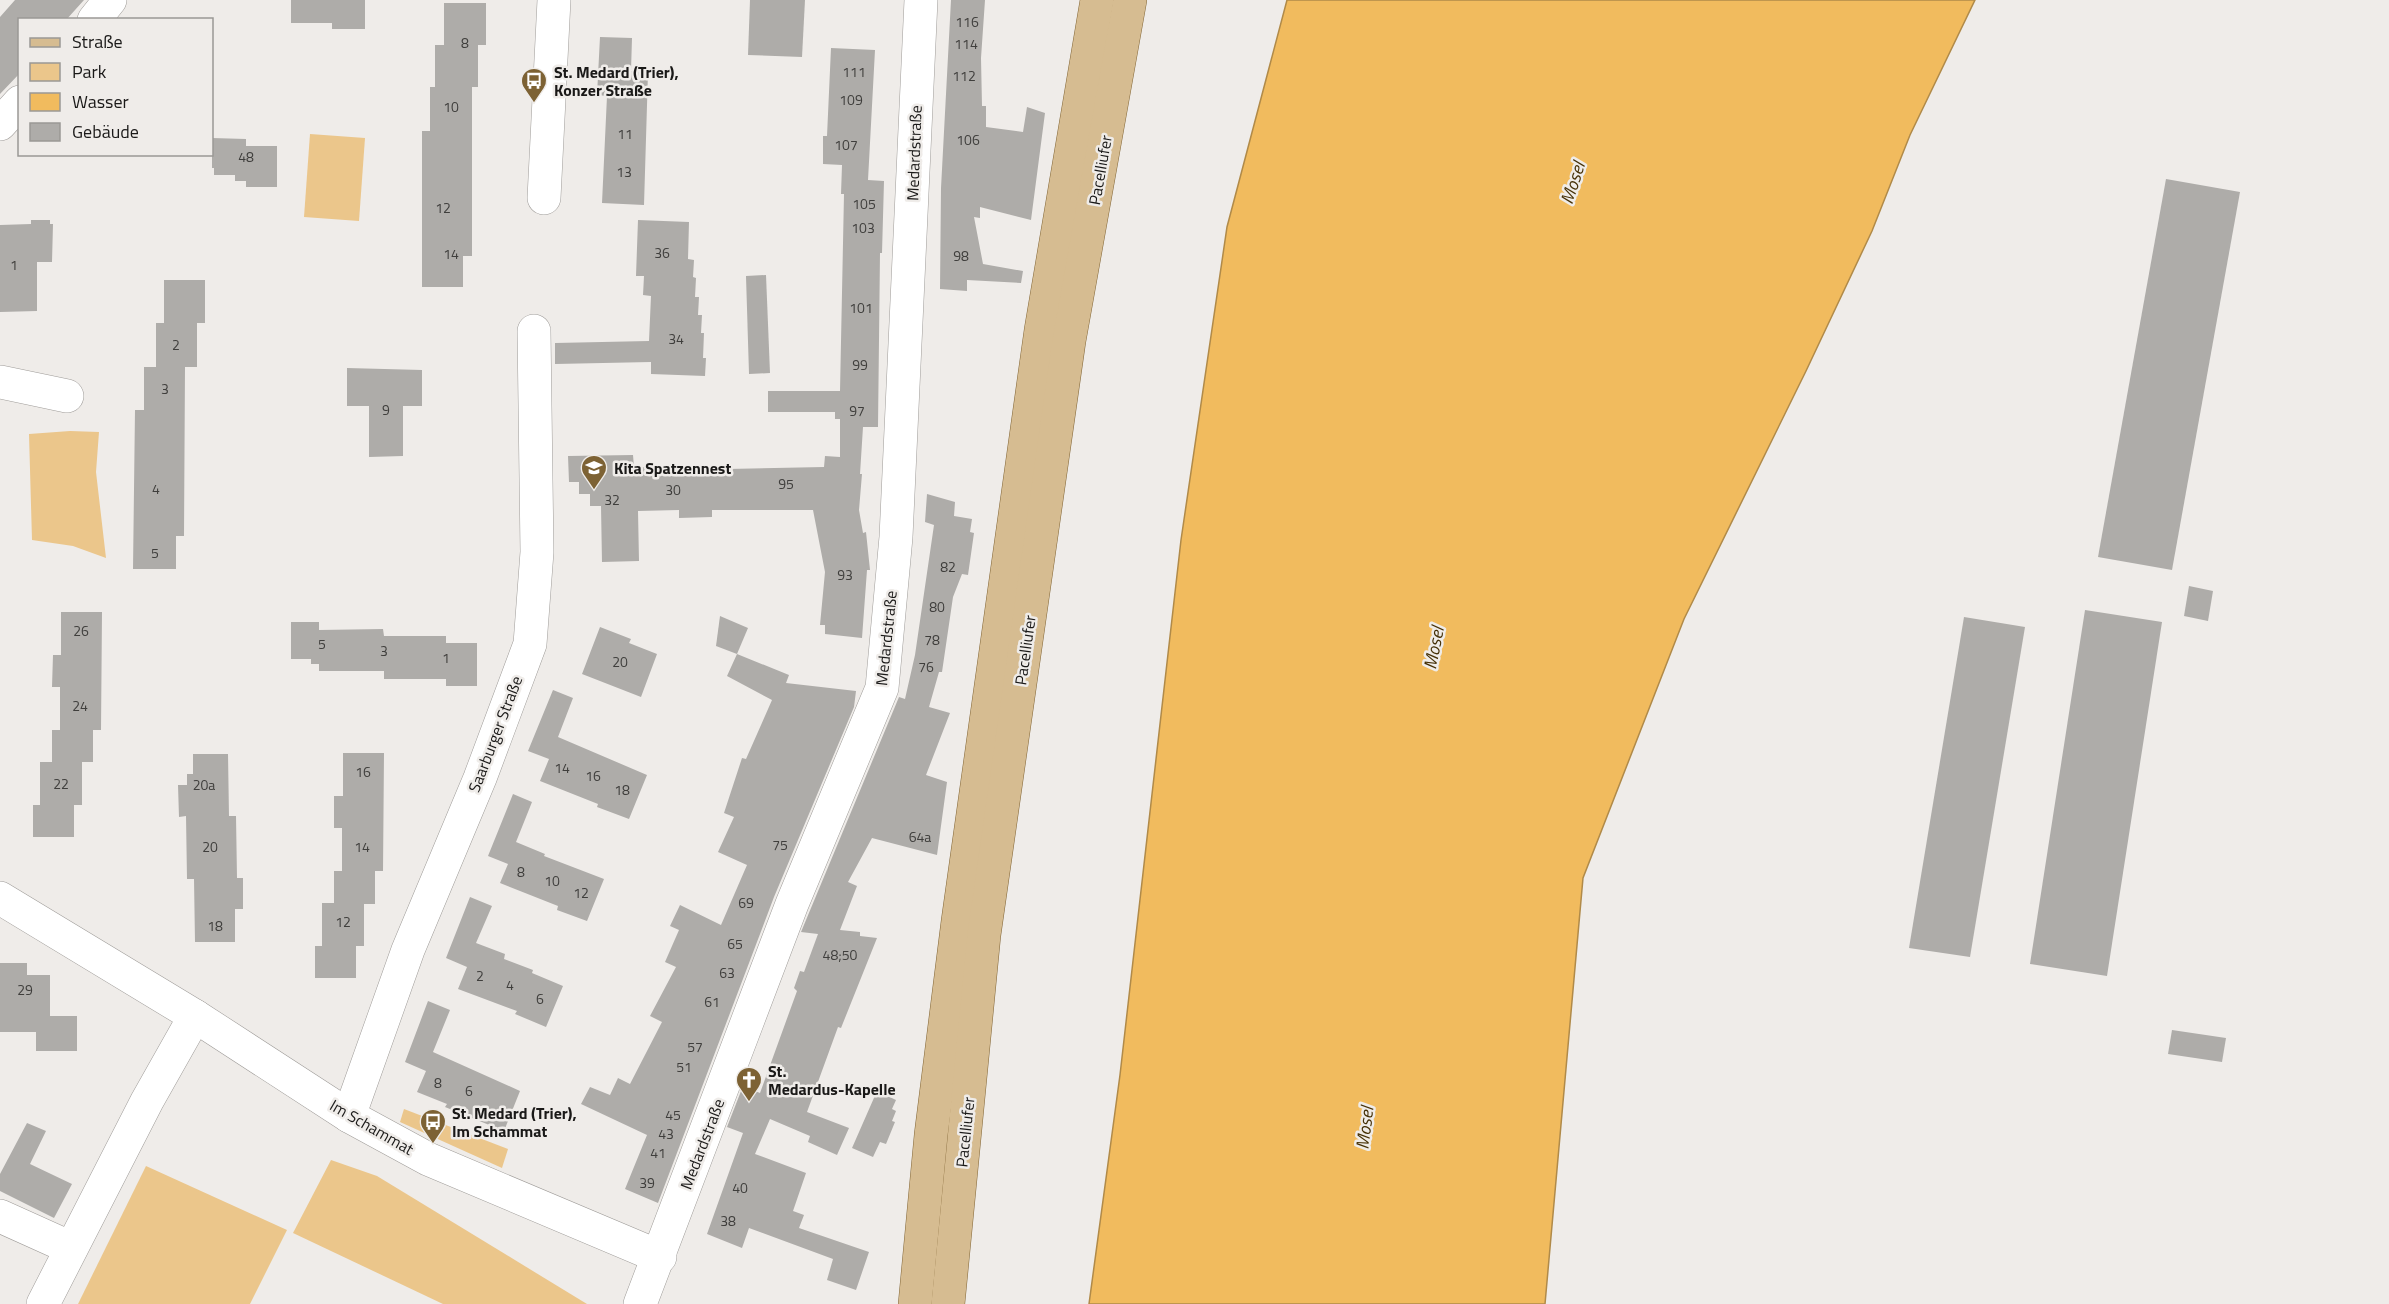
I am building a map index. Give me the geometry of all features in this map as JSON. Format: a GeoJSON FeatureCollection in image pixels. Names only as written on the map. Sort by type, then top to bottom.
{"type":"FeatureCollection","features":[{"type":"Feature","properties":{"kind":"main road","name":"Pacelliufer"},"geometry":{"type":"LineString","coordinates":[[915,1304],[931,1135],[960,909],[1041,330],[1097,0]]}},
{"type":"Feature","properties":{"kind":"main road","name":"Pacelliufer"},"geometry":{"type":"LineString","coordinates":[[948,1304],[987,911],[1069,341],[1130,0]]}},
{"type":"Feature","properties":{"kind":"street"},"geometry":{"type":"LineString","coordinates":[[95,18],[110,0]]}},
{"type":"Feature","properties":{"kind":"street"},"geometry":{"type":"LineString","coordinates":[[544,198],[554,0]]}},
{"type":"Feature","properties":{"kind":"street","name":"Medardstraße"},"geometry":{"type":"LineString","coordinates":[[640,1304],[660,1257],[792,904],[882,688],[896,537],[921,0]]}},
{"type":"Feature","properties":{"kind":"street"},"geometry":{"type":"LineString","coordinates":[[0,124],[18,104]]}},
{"type":"Feature","properties":{"kind":"street","name":"Saarburger Straße"},"geometry":{"type":"LineString","coordinates":[[349,1116],[408,950],[480,778],[530,644],[537,552],[534,332]]}},
{"type":"Feature","properties":{"kind":"street"},"geometry":{"type":"LineString","coordinates":[[0,382],[67,396]]}},
{"type":"Feature","properties":{"kind":"street","name":"Im Schammat"},"geometry":{"type":"LineString","coordinates":[[0,898],[195,1016],[349,1116],[428,1159],[660,1257]]}},
{"type":"Feature","properties":{"kind":"street"},"geometry":{"type":"LineString","coordinates":[[43,1304],[147,1101],[195,1016]]}},
{"type":"Feature","properties":{"kind":"street"},"geometry":{"type":"LineString","coordinates":[[0,1216],[71,1248]]}},
{"type":"Feature","properties":{"kind":"green space"},"geometry":{"type":"Polygon","coordinates":[[[310,134],[365,138],[359,221],[304,217],[310,134]]]}},
{"type":"Feature","properties":{"kind":"green space"},"geometry":{"type":"Polygon","coordinates":[[[70,431],[99,432],[96,472],[106,558],[73,546],[32,540],[29,434],[70,431]]]}},
{"type":"Feature","properties":{"kind":"green space"},"geometry":{"type":"Polygon","coordinates":[[[404,1109],[508,1149],[502,1168],[400,1122],[404,1109]]]}},
{"type":"Feature","properties":{"kind":"green space"},"geometry":{"type":"Polygon","coordinates":[[[331,1160],[377,1176],[587,1304],[443,1304],[293,1233],[331,1160]]]}},
{"type":"Feature","properties":{"kind":"green space"},"geometry":{"type":"Polygon","coordinates":[[[146,1166],[287,1230],[250,1304],[78,1304],[146,1166]]]}},
{"type":"Feature","properties":{"kind":"water","name":"Mosel"},"geometry":{"type":"Polygon","coordinates":[[[1287,0],[1975,0],[1910,135],[1872,231],[1684,619],[1583,878],[1545,1304],[1089,1304],[1120,1075],[1181,540],[1227,227],[1287,0]]]}},
{"type":"Feature","properties":{"kind":"building"},"geometry":{"type":"Polygon","coordinates":[[[15,0],[84,0],[68,18],[18,18],[18,75],[0,94],[0,17],[15,0]]]}},
{"type":"Feature","properties":{"kind":"building"},"geometry":{"type":"Polygon","coordinates":[[[291,0],[365,0],[365,29],[332,29],[332,23],[291,23],[291,0]]]}},
{"type":"Feature","properties":{"kind":"building"},"geometry":{"type":"Polygon","coordinates":[[[750,0],[805,0],[802,57],[748,55],[750,0]]]}},
{"type":"Feature","properties":{"kind":"building"},"geometry":{"type":"Polygon","coordinates":[[[951,0],[985,0],[981,58],[982,106],[986,106],[986,127],[1023,132],[1027,107],[1045,113],[1031,220],[980,207],[980,218],[974,217],[983,264],[1023,271],[1021,283],[967,280],[967,291],[940,289],[941,188],[951,0]]]}},
{"type":"Feature","properties":{"kind":"building"},"geometry":{"type":"Polygon","coordinates":[[[444,3],[486,3],[486,45],[478,45],[478,87],[472,87],[472,256],[463,256],[463,287],[422,287],[422,131],[430,131],[430,87],[435,87],[435,45],[444,45],[444,3]]]}},
{"type":"Feature","properties":{"kind":"building"},"geometry":{"type":"Polygon","coordinates":[[[600,37],[632,38],[631,71],[648,72],[644,205],[602,203],[607,96],[597,95],[600,37]]]}},
{"type":"Feature","properties":{"kind":"building"},"geometry":{"type":"Polygon","coordinates":[[[831,48],[875,50],[868,180],[884,181],[882,253],[880,253],[878,427],[863,427],[860,474],[862,474],[859,510],[863,533],[866,532],[870,570],[867,570],[862,638],[825,634],[825,625],[820,625],[825,572],[813,510],[712,510],[712,517],[679,518],[679,510],[638,511],[639,561],[602,562],[601,506],[590,506],[590,494],[579,494],[579,482],[569,482],[568,456],[633,455],[634,467],[679,467],[679,470],[824,467],[825,456],[840,457],[840,419],[835,419],[835,412],[768,412],[768,391],[840,391],[844,194],[841,194],[842,165],[823,164],[823,136],[827,136],[831,48]]]}},
{"type":"Feature","properties":{"kind":"building"},"geometry":{"type":"Polygon","coordinates":[[[213,138],[246,139],[246,146],[277,146],[277,187],[246,187],[246,181],[235,181],[235,175],[214,175],[214,168],[212,168],[213,138]]]}},
{"type":"Feature","properties":{"kind":"building"},"geometry":{"type":"Polygon","coordinates":[[[2166,179],[2240,192],[2172,570],[2098,557],[2166,179]]]}},
{"type":"Feature","properties":{"kind":"building"},"geometry":{"type":"Polygon","coordinates":[[[31,220],[50,220],[50,224],[53,224],[52,262],[37,262],[37,311],[0,312],[0,225],[31,224],[31,220]]]}},
{"type":"Feature","properties":{"kind":"building"},"geometry":{"type":"Polygon","coordinates":[[[638,220],[689,222],[688,259],[694,260],[695,297],[699,297],[698,315],[702,315],[703,358],[706,358],[705,376],[651,374],[651,362],[555,364],[555,343],[649,341],[651,296],[643,295],[644,276],[636,276],[638,220]]]}},
{"type":"Feature","properties":{"kind":"building"},"geometry":{"type":"Polygon","coordinates":[[[766,275],[770,373],[749,374],[746,276],[766,275]]]}},
{"type":"Feature","properties":{"kind":"building"},"geometry":{"type":"Polygon","coordinates":[[[164,280],[205,280],[205,323],[197,323],[197,367],[185,367],[184,536],[176,536],[176,569],[133,569],[135,410],[144,410],[144,367],[156,367],[156,323],[164,323],[164,280]]]}},
{"type":"Feature","properties":{"kind":"building"},"geometry":{"type":"Polygon","coordinates":[[[347,368],[422,370],[422,406],[403,406],[403,456],[369,457],[369,406],[347,406],[347,368]]]}},
{"type":"Feature","properties":{"kind":"building"},"geometry":{"type":"Polygon","coordinates":[[[927,494],[955,502],[954,516],[972,519],[970,532],[974,533],[968,575],[962,574],[953,597],[942,672],[939,672],[929,707],[950,713],[926,775],[947,782],[937,855],[872,838],[848,882],[857,886],[840,930],[860,932],[860,936],[877,938],[841,1028],[838,1027],[807,1112],[849,1128],[837,1155],[808,1142],[810,1136],[770,1119],[755,1154],[806,1173],[793,1211],[804,1215],[799,1228],[869,1252],[856,1290],[827,1280],[833,1259],[749,1228],[742,1248],[707,1234],[743,1133],[727,1127],[743,1086],[760,1093],[797,991],[794,988],[800,971],[804,972],[818,934],[801,932],[899,697],[905,699],[915,655],[934,525],[925,522],[927,494]]]}},
{"type":"Feature","properties":{"kind":"building"},"geometry":{"type":"Polygon","coordinates":[[[2189,586],[2213,591],[2208,621],[2184,616],[2189,586]]]}},
{"type":"Feature","properties":{"kind":"building"},"geometry":{"type":"Polygon","coordinates":[[[2085,610],[2162,622],[2107,976],[2030,964],[2085,610]]]}},
{"type":"Feature","properties":{"kind":"building"},"geometry":{"type":"Polygon","coordinates":[[[61,612],[102,612],[101,730],[93,730],[93,762],[82,762],[82,805],[74,805],[74,837],[33,837],[33,805],[40,805],[40,762],[52,762],[52,730],[60,730],[60,687],[52,687],[53,655],[61,655],[61,612]]]}},
{"type":"Feature","properties":{"kind":"building"},"geometry":{"type":"Polygon","coordinates":[[[720,616],[748,628],[737,654],[716,646],[720,616]]]}},
{"type":"Feature","properties":{"kind":"building"},"geometry":{"type":"Polygon","coordinates":[[[1964,617],[2025,627],[1970,957],[1909,948],[1964,617]]]}},
{"type":"Feature","properties":{"kind":"building"},"geometry":{"type":"Polygon","coordinates":[[[291,622],[319,622],[319,630],[383,629],[384,636],[446,636],[446,643],[477,643],[477,686],[446,686],[446,679],[384,679],[384,671],[319,671],[319,664],[311,664],[311,659],[291,659],[291,622]]]}},
{"type":"Feature","properties":{"kind":"building"},"geometry":{"type":"Polygon","coordinates":[[[600,627],[631,639],[629,643],[657,654],[641,697],[582,674],[600,627]]]}},
{"type":"Feature","properties":{"kind":"building"},"geometry":{"type":"Polygon","coordinates":[[[737,654],[789,675],[786,683],[856,691],[854,707],[774,897],[658,1203],[625,1189],[647,1135],[581,1104],[590,1087],[610,1095],[618,1078],[630,1084],[662,1022],[650,1016],[676,967],[665,962],[679,930],[670,926],[680,905],[721,925],[747,865],[718,852],[734,817],[724,813],[742,758],[746,759],[772,700],[727,676],[737,654]]]}},
{"type":"Feature","properties":{"kind":"building"},"geometry":{"type":"Polygon","coordinates":[[[553,690],[573,698],[558,737],[647,775],[629,819],[540,781],[549,759],[528,751],[553,690]]]}},
{"type":"Feature","properties":{"kind":"building"},"geometry":{"type":"Polygon","coordinates":[[[343,753],[384,753],[383,871],[375,871],[375,904],[364,904],[364,946],[356,946],[356,978],[315,978],[315,946],[322,946],[322,903],[334,903],[334,871],[342,871],[342,828],[334,828],[334,796],[343,796],[343,753]]]}},
{"type":"Feature","properties":{"kind":"building"},"geometry":{"type":"Polygon","coordinates":[[[193,754],[228,754],[229,816],[236,816],[237,878],[243,878],[243,909],[235,909],[235,942],[195,942],[194,879],[187,879],[186,816],[179,817],[178,785],[187,785],[187,774],[193,774],[193,754]]]}},
{"type":"Feature","properties":{"kind":"building"},"geometry":{"type":"Polygon","coordinates":[[[513,794],[532,802],[516,842],[545,854],[544,856],[604,879],[587,921],[557,910],[558,906],[500,883],[508,864],[488,856],[513,794]]]}},
{"type":"Feature","properties":{"kind":"building"},"geometry":{"type":"Polygon","coordinates":[[[470,897],[492,906],[476,943],[505,954],[504,959],[533,970],[532,973],[563,986],[546,1027],[515,1014],[517,1011],[458,989],[467,967],[446,958],[470,897]]]}},
{"type":"Feature","properties":{"kind":"building"},"geometry":{"type":"Polygon","coordinates":[[[0,963],[27,963],[27,975],[50,975],[50,1016],[77,1016],[77,1051],[36,1051],[36,1032],[0,1032],[0,963]]]}},
{"type":"Feature","properties":{"kind":"building"},"geometry":{"type":"Polygon","coordinates":[[[428,1001],[450,1010],[433,1052],[520,1091],[504,1131],[445,1107],[447,1104],[417,1092],[426,1071],[405,1062],[428,1001]]]}},
{"type":"Feature","properties":{"kind":"building"},"geometry":{"type":"Polygon","coordinates":[[[2172,1030],[2226,1038],[2222,1062],[2168,1054],[2172,1030]]]}},
{"type":"Feature","properties":{"kind":"building"},"geometry":{"type":"Polygon","coordinates":[[[877,1091],[896,1100],[892,1109],[896,1111],[892,1121],[895,1122],[886,1144],[880,1142],[873,1157],[852,1148],[877,1091]]]}},
{"type":"Feature","properties":{"kind":"building"},"geometry":{"type":"Polygon","coordinates":[[[27,1123],[46,1131],[30,1164],[72,1184],[54,1218],[0,1191],[0,1174],[27,1123]]]}},
{"type":"Feature","properties":{"kind":"place","name":"St. Medard (Trier), Konzer Straße"},"geometry":{"type":"Point","coordinates":[534,104]}},
{"type":"Feature","properties":{"kind":"place","name":"Kita Spatzennest"},"geometry":{"type":"Point","coordinates":[594,491]}},
{"type":"Feature","properties":{"kind":"place","name":"St. Medardus-Kapelle"},"geometry":{"type":"Point","coordinates":[749,1103]}},
{"type":"Feature","properties":{"kind":"place","name":"St. Medard (Trier), Im Schammat"},"geometry":{"type":"Point","coordinates":[433,1145]}}]}
